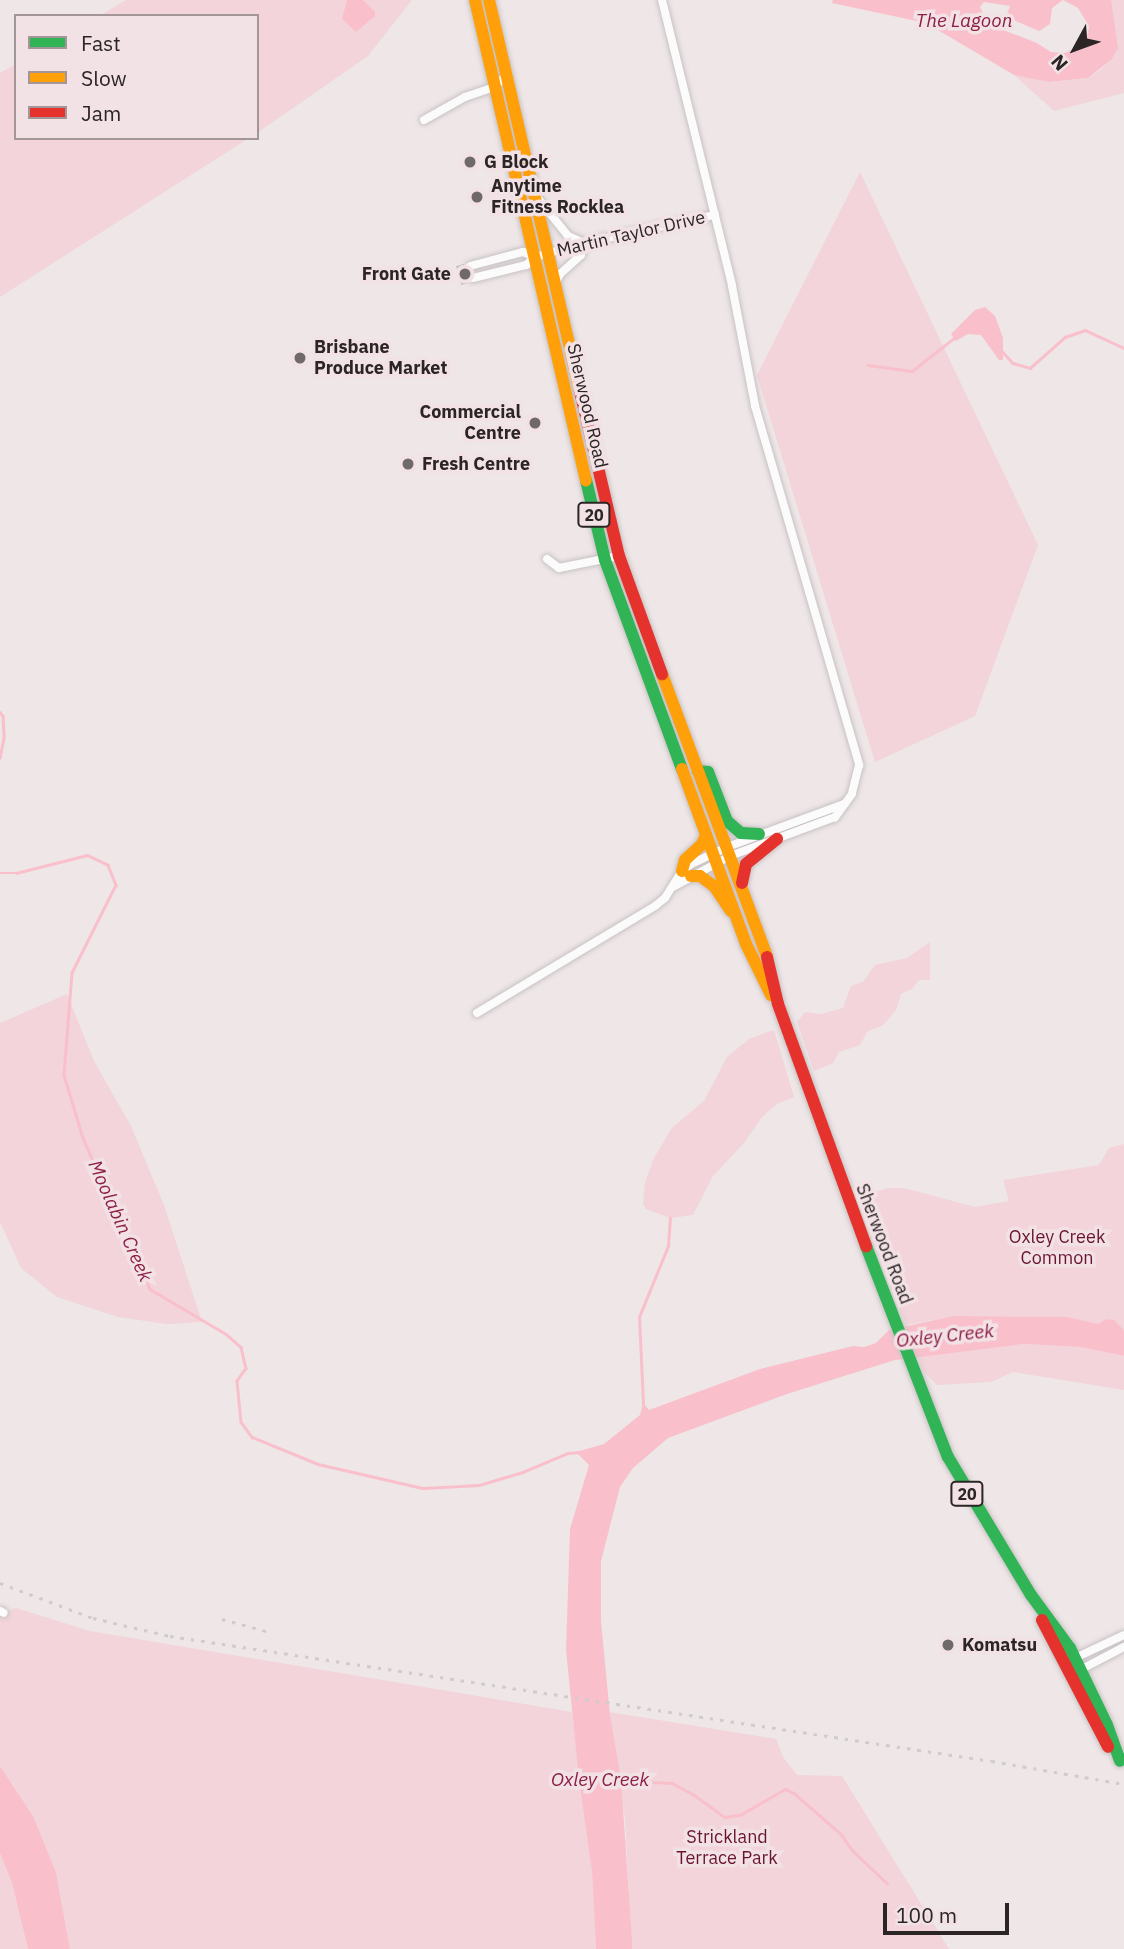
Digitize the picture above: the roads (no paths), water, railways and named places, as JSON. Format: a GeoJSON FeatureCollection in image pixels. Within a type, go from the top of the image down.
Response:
{"type":"FeatureCollection","features":[{"type":"Feature","properties":{"kind":"main road","name":"Sherwood Road"},"geometry":{"type":"LineString","coordinates":[[475,0],[494,87],[541,255],[605,560],[736,916],[758,971],[778,1003]]}},
{"type":"Feature","properties":{"kind":"main road","name":"Sherwood Road"},"geometry":{"type":"LineString","coordinates":[[489,0],[534,194],[541,255],[555,285],[619,556],[767,957],[785,1023],[892,1313],[957,1476],[1074,1666],[1110,1749],[1122,1764]]}},
{"type":"Feature","properties":{"kind":"main road"},"geometry":{"type":"LineString","coordinates":[[698,771],[708,772],[727,821],[741,833],[759,834]]}},
{"type":"Feature","properties":{"kind":"main road"},"geometry":{"type":"LineString","coordinates":[[706,835],[702,844],[685,860],[686,873],[700,876],[714,886],[723,902],[736,916]]}},
{"type":"Feature","properties":{"kind":"main road"},"geometry":{"type":"LineString","coordinates":[[741,887],[746,864],[777,839]]}},
{"type":"Feature","properties":{"kind":"street"},"geometry":{"type":"LineString","coordinates":[[662,0],[715,215],[755,406],[856,749],[858,778],[852,794],[835,817],[777,839],[728,851]]}},
{"type":"Feature","properties":{"kind":"street"},"geometry":{"type":"LineString","coordinates":[[424,120],[478,92],[494,87],[506,76]]}},
{"type":"Feature","properties":{"kind":"street"},"geometry":{"type":"LineString","coordinates":[[534,194],[568,236],[584,243],[581,255],[560,274],[555,285]]}},
{"type":"Feature","properties":{"kind":"street","name":"Martin Taylor Drive"},"geometry":{"type":"LineString","coordinates":[[541,255],[715,215]]}},
{"type":"Feature","properties":{"kind":"street"},"geometry":{"type":"LineString","coordinates":[[470,267],[523,252],[541,255]]}},
{"type":"Feature","properties":{"kind":"street"},"geometry":{"type":"LineString","coordinates":[[473,278],[526,265],[541,255]]}},
{"type":"Feature","properties":{"kind":"street"},"geometry":{"type":"LineString","coordinates":[[547,558],[559,568],[619,556]]}},
{"type":"Feature","properties":{"kind":"street"},"geometry":{"type":"LineString","coordinates":[[477,1013],[633,920],[665,898],[686,873],[759,834],[844,804]]}},
{"type":"Feature","properties":{"kind":"street"},"geometry":{"type":"LineString","coordinates":[[1074,1666],[1124,1635]]}},
{"type":"Feature","properties":{"kind":"street"},"geometry":{"type":"LineString","coordinates":[[1074,1666],[1124,1647]]}},
{"type":"Feature","properties":{"kind":"water"},"geometry":{"type":"Polygon","coordinates":[[[347,0],[363,0],[375,12],[375,16],[356,32],[342,19],[347,0]]]}},
{"type":"Feature","properties":{"kind":"water","name":"The Lagoon"},"geometry":{"type":"Polygon","coordinates":[[[833,0],[1063,0],[1111,0],[1118,48],[1111,60],[1088,78],[1049,82],[1014,75],[926,23],[832,3],[833,0]],[[1063,0],[1052,8],[1050,24],[1039,31],[1006,17],[1010,6],[984,2],[980,7],[988,24],[1037,43],[1051,52],[1065,53],[1086,43],[1089,26],[1078,8],[1063,0]]]}},
{"type":"Feature","properties":{"kind":"water"},"geometry":{"type":"Polygon","coordinates":[[[985,307],[995,316],[1003,338],[1003,360],[999,360],[981,335],[968,334],[956,341],[951,334],[975,310],[985,307]]]}},
{"type":"Feature","properties":{"kind":"water","name":"Oxley Creek"},"geometry":{"type":"Polygon","coordinates":[[[953,1316],[1068,1317],[1098,1324],[1106,1319],[1114,1320],[1124,1330],[1124,1356],[1080,1347],[1024,1344],[895,1360],[787,1394],[668,1438],[633,1468],[620,1487],[601,1561],[601,1621],[610,1715],[621,1779],[632,1949],[596,1949],[592,1872],[566,1650],[570,1529],[589,1465],[576,1452],[604,1444],[640,1415],[643,1403],[649,1410],[760,1369],[853,1346],[864,1347],[876,1343],[889,1330],[953,1316]]]}},
{"type":"Feature","properties":{"kind":"water"},"geometry":{"type":"Polygon","coordinates":[[[0,1766],[33,1816],[56,1872],[70,1949],[28,1949],[12,1883],[0,1853],[0,1766]]]}},
{"type":"Feature","properties":{"kind":"waterway"},"geometry":{"type":"LineString","coordinates":[[1003,352],[1013,363],[1030,368],[1065,337],[1085,330],[1124,348]]}},
{"type":"Feature","properties":{"kind":"waterway"},"geometry":{"type":"LineString","coordinates":[[868,365],[912,371],[954,338]]}},
{"type":"Feature","properties":{"kind":"waterway","name":"Moolabin Creek"},"geometry":{"type":"LineString","coordinates":[[0,712],[3,716],[4,738],[0,758]]}},
{"type":"Feature","properties":{"kind":"waterway","name":"Moolabin Creek"},"geometry":{"type":"LineString","coordinates":[[0,873],[16,873],[87,855],[108,865],[116,885],[72,973],[64,1075],[83,1138],[150,1289],[226,1334],[241,1347],[246,1368],[237,1381],[241,1422],[252,1437],[318,1464],[423,1488],[479,1485],[523,1472],[568,1453],[579,1452]]}},
{"type":"Feature","properties":{"kind":"waterway"},"geometry":{"type":"LineString","coordinates":[[643,1404],[639,1317],[668,1246],[670,1218]]}},
{"type":"Feature","properties":{"kind":"waterway","name":"Oxley Creek"},"geometry":{"type":"LineString","coordinates":[[617,1780],[672,1783],[725,1817],[740,1815],[785,1789],[794,1793],[841,1834],[853,1851],[887,1883]]}},
{"type":"Feature","properties":{"kind":"tunnel"},"geometry":{"type":"LineString","coordinates":[[457,270],[470,266]]}},
{"type":"Feature","properties":{"kind":"tunnel"},"geometry":{"type":"LineString","coordinates":[[460,281],[473,278]]}},
{"type":"Feature","properties":{"kind":"railway"},"geometry":{"type":"LineString","coordinates":[[0,1583],[93,1618],[170,1636],[992,1761],[1124,1784]]}},
{"type":"Feature","properties":{"kind":"railway"},"geometry":{"type":"LineString","coordinates":[[222,1619],[266,1631]]}},
{"type":"Feature","properties":{"kind":"place","name":"G Block"},"geometry":{"type":"Point","coordinates":[470,162]}},
{"type":"Feature","properties":{"kind":"place","name":"Anytime Fitness Rocklea"},"geometry":{"type":"Point","coordinates":[477,197]}},
{"type":"Feature","properties":{"kind":"place","name":"Front Gate"},"geometry":{"type":"Point","coordinates":[465,274]}},
{"type":"Feature","properties":{"kind":"place","name":"Brisbane Produce Market"},"geometry":{"type":"Point","coordinates":[300,358]}},
{"type":"Feature","properties":{"kind":"place","name":"Commercial Centre"},"geometry":{"type":"Point","coordinates":[535,423]}},
{"type":"Feature","properties":{"kind":"place","name":"Fresh Centre"},"geometry":{"type":"Point","coordinates":[408,464]}},
{"type":"Feature","properties":{"kind":"place","name":"Komatsu"},"geometry":{"type":"Point","coordinates":[948,1645]}},
{"type":"Feature","properties":{"kind":"park label","name":"Oxley Creek Common"},"geometry":{"type":"Point","coordinates":[1057,1248]}},
{"type":"Feature","properties":{"kind":"park label","name":"Strickland Terrace Park"},"geometry":{"type":"Point","coordinates":[727,1848]}}]}
